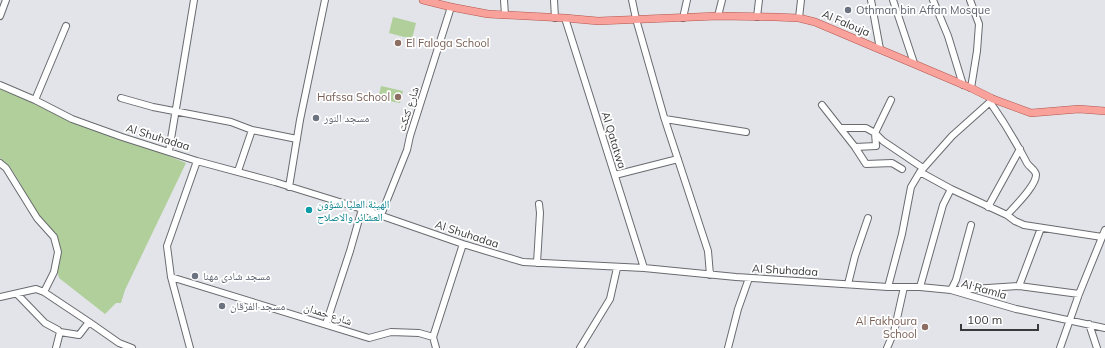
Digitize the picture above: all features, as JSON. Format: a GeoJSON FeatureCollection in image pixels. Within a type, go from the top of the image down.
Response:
{"type":"FeatureCollection","features":[{"type":"Feature","properties":{"kind":"main road","name":"Al Falouja"},"geometry":{"type":"LineString","coordinates":[[423,0],[451,8],[488,14],[598,21],[718,16],[799,18],[816,22],[963,84],[991,101],[1031,113],[1080,109],[1105,111]]}},
{"type":"Feature","properties":{"kind":"street"},"geometry":{"type":"LineString","coordinates":[[0,16],[6,0]]}},
{"type":"Feature","properties":{"kind":"street"},"geometry":{"type":"LineString","coordinates":[[169,151],[194,0]]}},
{"type":"Feature","properties":{"kind":"street"},"geometry":{"type":"LineString","coordinates":[[289,187],[297,139],[325,0]]}},
{"type":"Feature","properties":{"kind":"street"},"geometry":{"type":"LineString","coordinates":[[504,0],[504,15]]}},
{"type":"Feature","properties":{"kind":"street"},"geometry":{"type":"LineString","coordinates":[[554,0],[555,18]]}},
{"type":"Feature","properties":{"kind":"street"},"geometry":{"type":"LineString","coordinates":[[632,0],[636,19],[665,119],[708,251],[710,275]]}},
{"type":"Feature","properties":{"kind":"street"},"geometry":{"type":"LineString","coordinates":[[683,18],[687,0]]}},
{"type":"Feature","properties":{"kind":"street"},"geometry":{"type":"LineString","coordinates":[[718,16],[722,0]]}},
{"type":"Feature","properties":{"kind":"street"},"geometry":{"type":"LineString","coordinates":[[757,17],[759,0]]}},
{"type":"Feature","properties":{"kind":"street"},"geometry":{"type":"LineString","coordinates":[[799,18],[801,0]]}},
{"type":"Feature","properties":{"kind":"street"},"geometry":{"type":"LineString","coordinates":[[871,0],[880,49]]}},
{"type":"Feature","properties":{"kind":"street"},"geometry":{"type":"LineString","coordinates":[[893,0],[914,63]]}},
{"type":"Feature","properties":{"kind":"street"},"geometry":{"type":"LineString","coordinates":[[933,0],[948,36],[963,84]]}},
{"type":"Feature","properties":{"kind":"street"},"geometry":{"type":"LineString","coordinates":[[970,0],[978,24],[971,88]]}},
{"type":"Feature","properties":{"kind":"street","name":"شارع كتكت"},"geometry":{"type":"LineString","coordinates":[[381,215],[407,150],[410,136],[451,8]]}},
{"type":"Feature","properties":{"kind":"street","name":"Al Qatatwa"},"geometry":{"type":"LineString","coordinates":[[565,18],[644,268]]}},
{"type":"Feature","properties":{"kind":"street"},"geometry":{"type":"LineString","coordinates":[[34,100],[66,26]]}},
{"type":"Feature","properties":{"kind":"street","name":"Al Shuhadaa"},"geometry":{"type":"LineString","coordinates":[[0,85],[72,119],[122,137],[362,209],[463,244],[522,262],[617,268],[644,268],[749,278],[951,290]]}},
{"type":"Feature","properties":{"kind":"street"},"geometry":{"type":"LineString","coordinates":[[121,98],[176,112],[230,122],[252,130],[297,139]]}},
{"type":"Feature","properties":{"kind":"street"},"geometry":{"type":"LineString","coordinates":[[855,147],[876,146],[876,133],[892,100]]}},
{"type":"Feature","properties":{"kind":"street"},"geometry":{"type":"LineString","coordinates":[[888,287],[900,241],[911,187],[921,170],[952,136],[991,101],[1020,149],[1028,166],[1035,172],[1036,176],[1032,184],[1007,215]]}},
{"type":"Feature","properties":{"kind":"street"},"geometry":{"type":"LineString","coordinates":[[822,105],[841,128],[866,164],[892,164],[902,169]]}},
{"type":"Feature","properties":{"kind":"street"},"geometry":{"type":"LineString","coordinates":[[665,119],[746,132]]}},
{"type":"Feature","properties":{"kind":"street"},"geometry":{"type":"LineString","coordinates":[[841,128],[866,128],[876,133],[883,141],[921,170],[951,189],[1007,215],[1024,225],[1102,237]]}},
{"type":"Feature","properties":{"kind":"street"},"geometry":{"type":"LineString","coordinates":[[238,172],[252,130]]}},
{"type":"Feature","properties":{"kind":"street"},"geometry":{"type":"LineString","coordinates":[[988,207],[1020,149]]}},
{"type":"Feature","properties":{"kind":"street"},"geometry":{"type":"LineString","coordinates":[[615,175],[678,159]]}},
{"type":"Feature","properties":{"kind":"street"},"geometry":{"type":"LineString","coordinates":[[190,348],[171,277],[167,246],[197,160]]}},
{"type":"Feature","properties":{"kind":"street"},"geometry":{"type":"LineString","coordinates":[[0,163],[6,168],[37,218],[54,237],[58,252],[54,272],[44,292]]}},
{"type":"Feature","properties":{"kind":"street"},"geometry":{"type":"LineString","coordinates":[[920,287],[943,205],[951,189]]}},
{"type":"Feature","properties":{"kind":"street"},"geometry":{"type":"LineString","coordinates":[[537,263],[540,213],[539,204]]}},
{"type":"Feature","properties":{"kind":"street"},"geometry":{"type":"LineString","coordinates":[[326,324],[362,209]]}},
{"type":"Feature","properties":{"kind":"street"},"geometry":{"type":"LineString","coordinates":[[848,284],[855,256],[868,218]]}},
{"type":"Feature","properties":{"kind":"street"},"geometry":{"type":"LineString","coordinates":[[971,225],[956,280],[951,290],[1019,286],[1079,294]]}},
{"type":"Feature","properties":{"kind":"street"},"geometry":{"type":"LineString","coordinates":[[1019,286],[1041,228]]}},
{"type":"Feature","properties":{"kind":"street"},"geometry":{"type":"LineString","coordinates":[[1060,348],[1079,294],[1105,230]]}},
{"type":"Feature","properties":{"kind":"street"},"geometry":{"type":"LineString","coordinates":[[438,348],[433,337],[463,244]]}},
{"type":"Feature","properties":{"kind":"street"},"geometry":{"type":"LineString","coordinates":[[580,348],[610,300],[617,268]]}},
{"type":"Feature","properties":{"kind":"street","name":"شارع حمدان"},"geometry":{"type":"LineString","coordinates":[[171,277],[369,338],[391,332],[419,334],[433,337]]}},
{"type":"Feature","properties":{"kind":"street"},"geometry":{"type":"LineString","coordinates":[[728,348],[738,309],[749,278]]}},
{"type":"Feature","properties":{"kind":"street"},"geometry":{"type":"LineString","coordinates":[[887,348],[894,332],[904,287]]}},
{"type":"Feature","properties":{"kind":"street"},"geometry":{"type":"LineString","coordinates":[[0,297],[36,289],[44,292],[118,343],[132,348]]}},
{"type":"Feature","properties":{"kind":"street","name":"Al Ramla"},"geometry":{"type":"LineString","coordinates":[[951,290],[1016,308],[1105,328]]}},
{"type":"Feature","properties":{"kind":"street"},"geometry":{"type":"LineString","coordinates":[[17,294],[45,323],[60,332],[79,335],[89,322]]}},
{"type":"Feature","properties":{"kind":"street"},"geometry":{"type":"LineString","coordinates":[[1089,324],[1097,348]]}},
{"type":"Feature","properties":{"kind":"street"},"geometry":{"type":"LineString","coordinates":[[56,348],[60,332]]}},
{"type":"Feature","properties":{"kind":"green space"},"geometry":{"type":"Polygon","coordinates":[[[393,17],[416,23],[412,39],[389,33],[393,17]]]}},
{"type":"Feature","properties":{"kind":"green space"},"geometry":{"type":"Polygon","coordinates":[[[381,86],[403,91],[400,103],[378,99],[381,86]]]}},
{"type":"Feature","properties":{"kind":"green space"},"geometry":{"type":"Polygon","coordinates":[[[0,87],[186,163],[125,290],[121,303],[116,303],[105,314],[59,278],[56,267],[60,253],[57,237],[38,214],[10,167],[0,158],[0,87]]]}},
{"type":"Feature","properties":{"kind":"place","name":"Othman bin Affan Mosque"},"geometry":{"type":"Point","coordinates":[848,10]}},
{"type":"Feature","properties":{"kind":"place","name":"El Faloga School"},"geometry":{"type":"Point","coordinates":[398,43]}},
{"type":"Feature","properties":{"kind":"place","name":"Hafssa School"},"geometry":{"type":"Point","coordinates":[398,97]}},
{"type":"Feature","properties":{"kind":"place","name":"مسجد النور"},"geometry":{"type":"Point","coordinates":[316,118]}},
{"type":"Feature","properties":{"kind":"place","name":"الهيئة العليا لشؤون العشائر والاصلاح"},"geometry":{"type":"Point","coordinates":[309,210]}},
{"type":"Feature","properties":{"kind":"place","name":"مسجد شادى مهنا"},"geometry":{"type":"Point","coordinates":[195,276]}},
{"type":"Feature","properties":{"kind":"place","name":"مسجد الفرقان"},"geometry":{"type":"Point","coordinates":[222,306]}},
{"type":"Feature","properties":{"kind":"place","name":"Al Fakhoura School"},"geometry":{"type":"Point","coordinates":[925,327]}}]}
